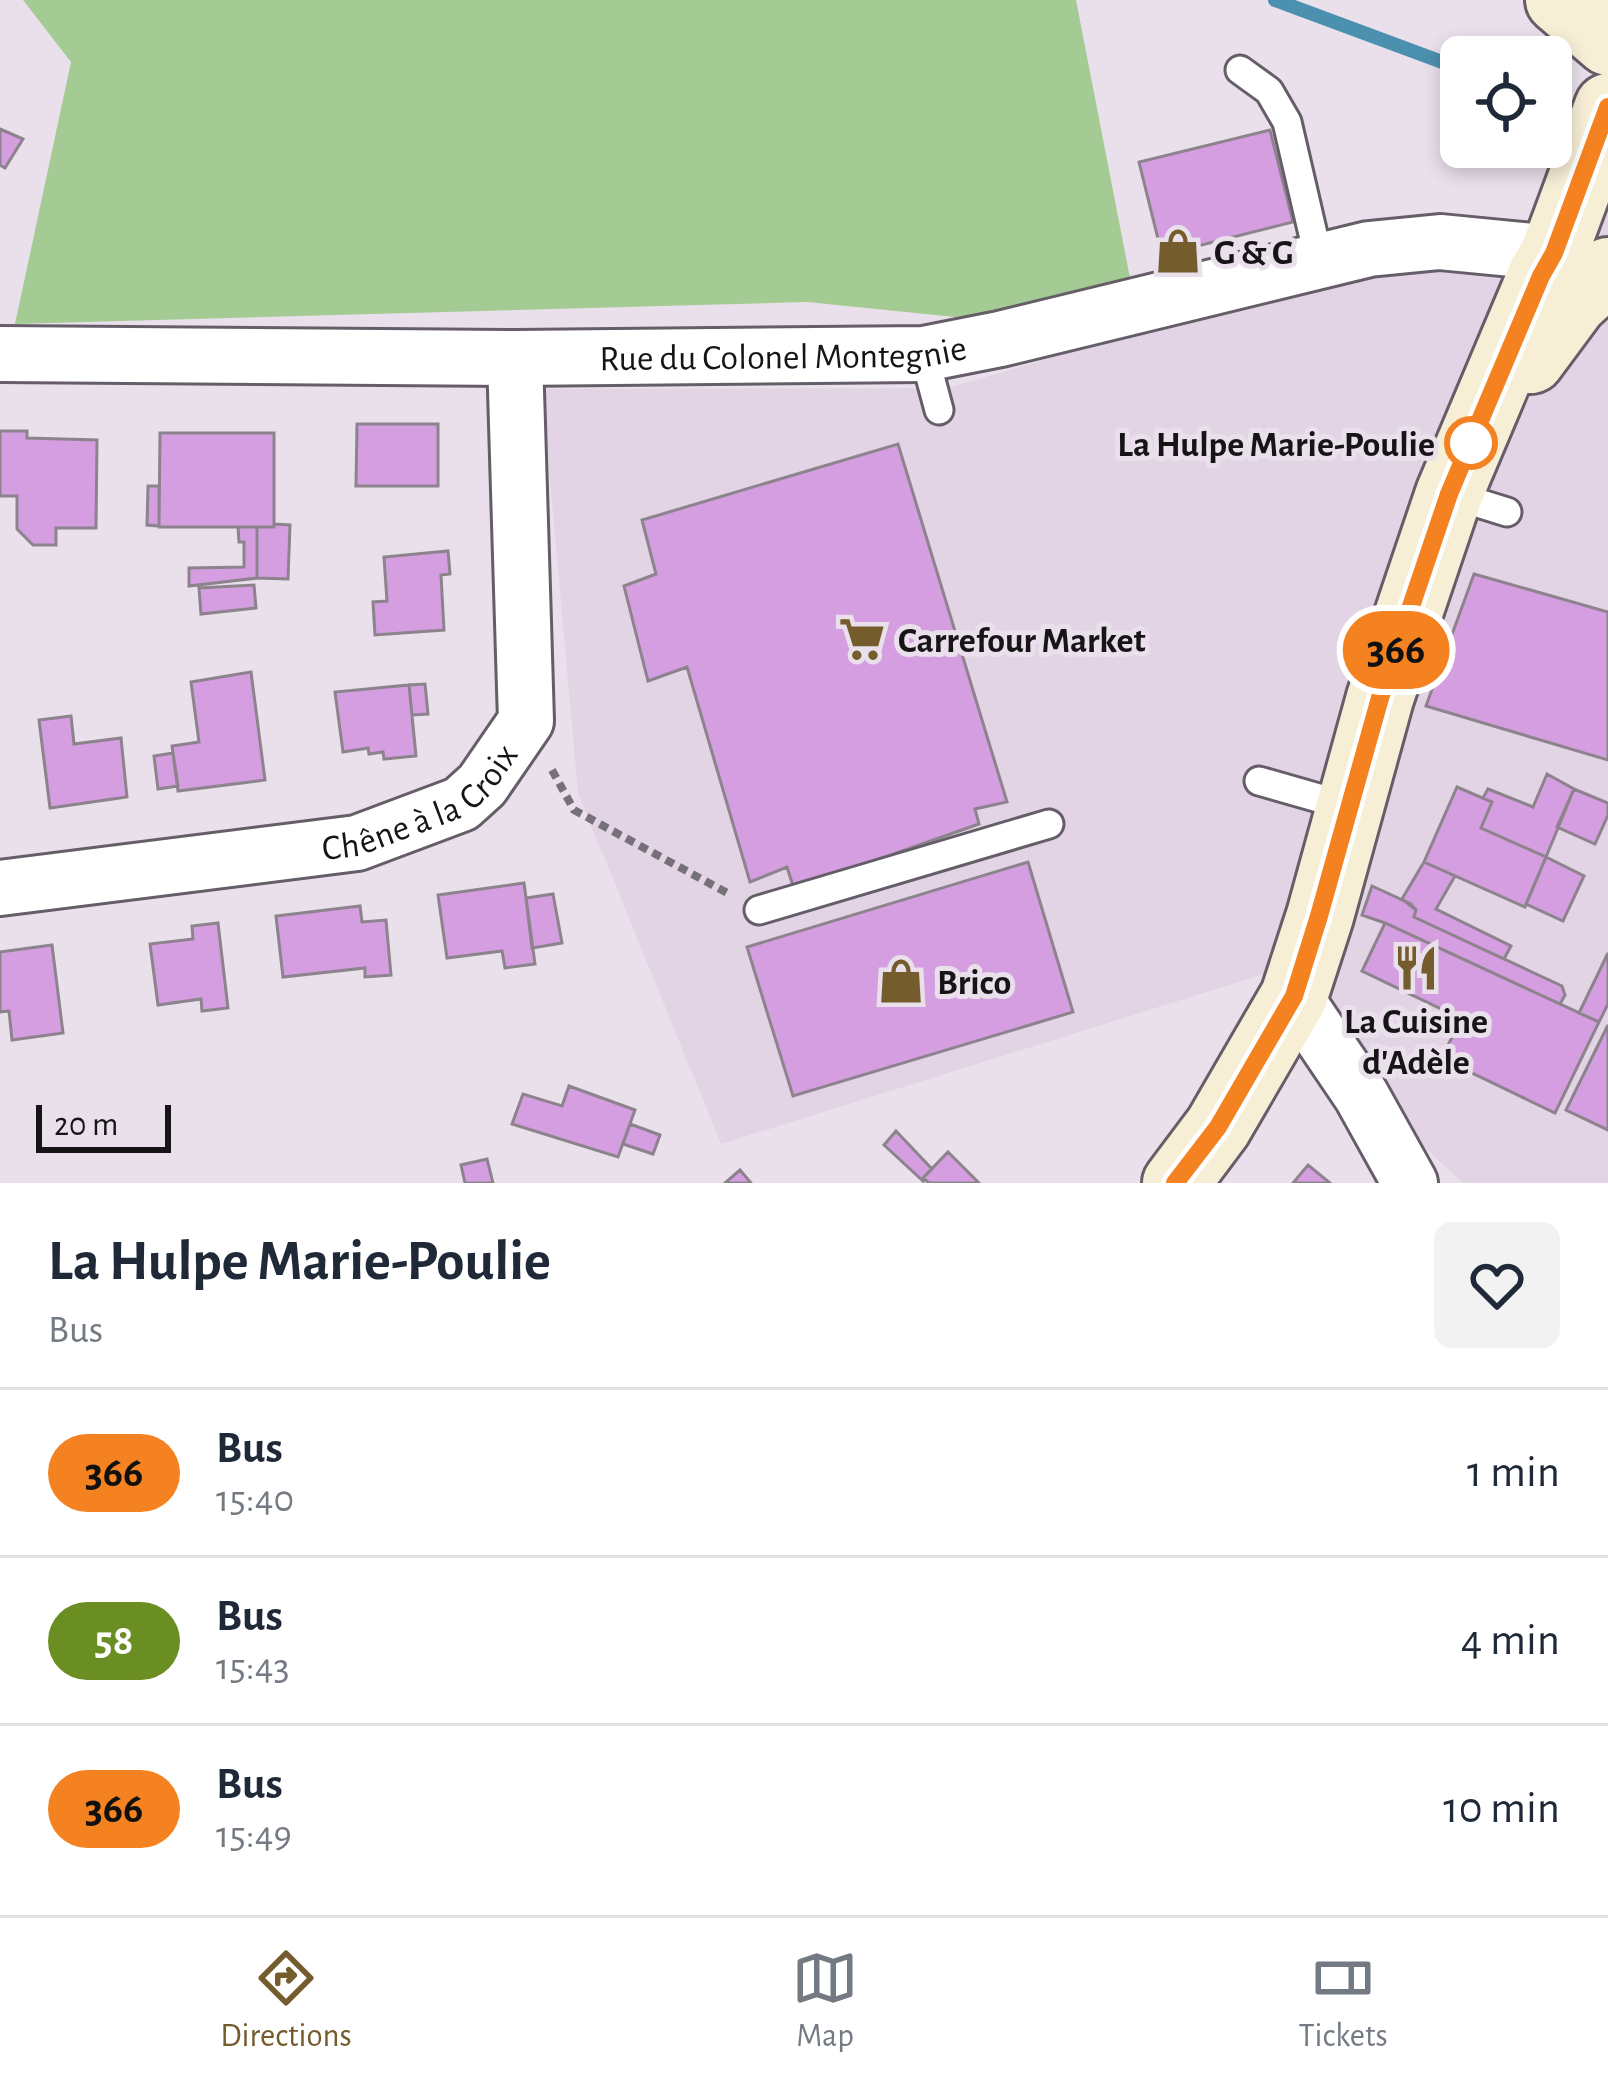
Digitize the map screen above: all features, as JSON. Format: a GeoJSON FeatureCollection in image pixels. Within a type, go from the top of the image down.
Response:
{"type":"FeatureCollection","features":[{"type":"Feature","properties":{"kind":"main road"},"geometry":{"type":"LineString","coordinates":[[1559,0],[1608,42]]}},
{"type":"Feature","properties":{"kind":"main road"},"geometry":{"type":"LineString","coordinates":[[1176,1183],[1218,1127],[1294,996],[1380,698],[1478,503],[1474,435],[1574,302],[1608,107]]}},
{"type":"Feature","properties":{"kind":"street","name":"Rue du Colonel Montegnie"},"geometry":{"type":"LineString","coordinates":[[0,354],[515,358],[924,354],[1369,249],[1440,242],[1581,262]]}},
{"type":"Feature","properties":{"kind":"street","name":"Chêne à la Croix"},"geometry":{"type":"LineString","coordinates":[[0,888],[357,843],[461,804],[482,785],[526,721],[515,358]]}},
{"type":"Feature","properties":{"kind":"street"},"geometry":{"type":"LineString","coordinates":[[1294,996],[1361,1095],[1410,1183]]}},
{"type":"Feature","properties":{"kind":"lane"},"geometry":{"type":"LineString","coordinates":[[1240,70],[1269,91],[1287,122],[1319,260]]}},
{"type":"Feature","properties":{"kind":"lane"},"geometry":{"type":"LineString","coordinates":[[924,354],[939,410]]}},
{"type":"Feature","properties":{"kind":"lane"},"geometry":{"type":"LineString","coordinates":[[1259,782],[1350,807]]}},
{"type":"Feature","properties":{"kind":"lane"},"geometry":{"type":"LineString","coordinates":[[759,910],[1049,824]]}},
{"type":"Feature","properties":{"kind":"path"},"geometry":{"type":"LineString","coordinates":[[526,721],[574,810],[759,910]]}},
{"type":"Feature","properties":{"kind":"shaded area"},"geometry":{"type":"Polygon","coordinates":[[[1608,211],[1608,1183],[1463,1183],[1382,1108],[1261,975],[721,1144],[578,793],[542,389],[949,388],[1394,251],[1608,211]]]}},
{"type":"Feature","properties":{"kind":"green space"},"geometry":{"type":"Polygon","coordinates":[[[23,0],[1076,0],[1130,278],[965,318],[807,302],[15,324],[71,62],[23,0]]]}},
{"type":"Feature","properties":{"kind":"building"},"geometry":{"type":"Polygon","coordinates":[[[0,129],[23,139],[5,168],[0,165],[0,129]]]}},
{"type":"Feature","properties":{"kind":"building"},"geometry":{"type":"Polygon","coordinates":[[[1270,130],[1293,222],[1162,255],[1139,162],[1270,130]]]}},
{"type":"Feature","properties":{"kind":"building"},"geometry":{"type":"Polygon","coordinates":[[[357,424],[438,424],[438,486],[356,486],[357,424]]]}},
{"type":"Feature","properties":{"kind":"building"},"geometry":{"type":"Polygon","coordinates":[[[0,431],[27,431],[27,438],[97,440],[96,528],[56,528],[56,545],[33,545],[17,529],[17,496],[0,496],[0,431]]]}},
{"type":"Feature","properties":{"kind":"building"},"geometry":{"type":"Polygon","coordinates":[[[160,433],[274,433],[274,527],[159,527],[160,433]]]}},
{"type":"Feature","properties":{"kind":"building"},"geometry":{"type":"Polygon","coordinates":[[[898,444],[1007,802],[975,809],[979,824],[794,889],[787,867],[750,882],[687,667],[648,681],[624,586],[656,574],[642,520],[898,444]]]}},
{"type":"Feature","properties":{"kind":"building"},"geometry":{"type":"Polygon","coordinates":[[[148,486],[159,486],[159,526],[147,525],[148,486]]]}},
{"type":"Feature","properties":{"kind":"building"},"geometry":{"type":"Polygon","coordinates":[[[290,525],[288,579],[257,578],[257,527],[290,525]]]}},
{"type":"Feature","properties":{"kind":"building"},"geometry":{"type":"Polygon","coordinates":[[[238,527],[257,527],[257,578],[189,586],[189,568],[244,567],[244,542],[239,542],[238,527]]]}},
{"type":"Feature","properties":{"kind":"building"},"geometry":{"type":"Polygon","coordinates":[[[448,551],[450,574],[441,575],[444,630],[375,635],[373,602],[387,601],[384,557],[448,551]]]}},
{"type":"Feature","properties":{"kind":"building"},"geometry":{"type":"Polygon","coordinates":[[[1474,574],[1608,612],[1608,760],[1426,706],[1474,574]]]}},
{"type":"Feature","properties":{"kind":"building"},"geometry":{"type":"Polygon","coordinates":[[[254,585],[256,608],[201,614],[199,588],[254,585]]]}},
{"type":"Feature","properties":{"kind":"building"},"geometry":{"type":"Polygon","coordinates":[[[251,672],[265,780],[178,791],[172,746],[199,742],[191,682],[251,672]]]}},
{"type":"Feature","properties":{"kind":"building"},"geometry":{"type":"Polygon","coordinates":[[[425,684],[428,714],[412,715],[409,685],[425,684]]]}},
{"type":"Feature","properties":{"kind":"building"},"geometry":{"type":"Polygon","coordinates":[[[409,685],[416,756],[384,759],[383,752],[369,754],[368,748],[343,752],[335,692],[409,685]]]}},
{"type":"Feature","properties":{"kind":"building"},"geometry":{"type":"Polygon","coordinates":[[[71,716],[74,744],[121,738],[127,797],[50,808],[39,720],[71,716]]]}},
{"type":"Feature","properties":{"kind":"building"},"geometry":{"type":"Polygon","coordinates":[[[173,753],[178,786],[158,789],[154,756],[173,753]]]}},
{"type":"Feature","properties":{"kind":"building"},"geometry":{"type":"Polygon","coordinates":[[[1547,774],[1574,789],[1546,857],[1481,828],[1492,802],[1483,798],[1488,789],[1533,807],[1547,774]]]}},
{"type":"Feature","properties":{"kind":"building"},"geometry":{"type":"Polygon","coordinates":[[[1457,787],[1492,802],[1481,828],[1546,857],[1525,907],[1424,862],[1457,787]]]}},
{"type":"Feature","properties":{"kind":"building"},"geometry":{"type":"Polygon","coordinates":[[[1574,789],[1608,803],[1608,815],[1595,844],[1557,827],[1574,789]]]}},
{"type":"Feature","properties":{"kind":"building"},"geometry":{"type":"Polygon","coordinates":[[[1546,857],[1584,876],[1563,921],[1526,904],[1546,857]]]}},
{"type":"Feature","properties":{"kind":"building"},"geometry":{"type":"Polygon","coordinates":[[[1028,862],[1073,1012],[793,1096],[747,947],[1028,862]]]}},
{"type":"Feature","properties":{"kind":"building"},"geometry":{"type":"Polygon","coordinates":[[[1424,862],[1455,876],[1436,909],[1511,946],[1504,959],[1414,917],[1416,910],[1402,899],[1424,862]]]}},
{"type":"Feature","properties":{"kind":"building"},"geometry":{"type":"Polygon","coordinates":[[[524,883],[535,964],[505,968],[502,951],[447,958],[438,895],[524,883]]]}},
{"type":"Feature","properties":{"kind":"building"},"geometry":{"type":"Polygon","coordinates":[[[1372,886],[1411,904],[1414,917],[1562,986],[1565,995],[1560,1004],[1362,915],[1372,886]]]}},
{"type":"Feature","properties":{"kind":"building"},"geometry":{"type":"Polygon","coordinates":[[[553,894],[562,943],[532,948],[526,898],[553,894]]]}},
{"type":"Feature","properties":{"kind":"building"},"geometry":{"type":"Polygon","coordinates":[[[360,906],[362,922],[386,920],[391,975],[365,977],[365,968],[283,977],[276,916],[360,906]]]}},
{"type":"Feature","properties":{"kind":"building"},"geometry":{"type":"Polygon","coordinates":[[[218,923],[228,1008],[202,1011],[201,999],[158,1005],[150,944],[193,939],[192,926],[218,923]]]}},
{"type":"Feature","properties":{"kind":"building"},"geometry":{"type":"Polygon","coordinates":[[[1385,923],[1599,1022],[1555,1113],[1441,1058],[1462,1019],[1362,971],[1385,923]]]}},
{"type":"Feature","properties":{"kind":"building"},"geometry":{"type":"Polygon","coordinates":[[[52,945],[63,1033],[12,1040],[9,1011],[0,1012],[0,952],[52,945]]]}},
{"type":"Feature","properties":{"kind":"building"},"geometry":{"type":"Polygon","coordinates":[[[1608,953],[1608,1004],[1599,1022],[1579,1013],[1608,953]]]}},
{"type":"Feature","properties":{"kind":"building"},"geometry":{"type":"Polygon","coordinates":[[[1608,1025],[1608,1130],[1566,1110],[1608,1025]]]}},
{"type":"Feature","properties":{"kind":"building"},"geometry":{"type":"Polygon","coordinates":[[[569,1086],[635,1110],[618,1157],[512,1124],[523,1094],[562,1106],[569,1086]]]}},
{"type":"Feature","properties":{"kind":"building"},"geometry":{"type":"Polygon","coordinates":[[[630,1124],[660,1135],[653,1154],[623,1144],[630,1124]]]}},
{"type":"Feature","properties":{"kind":"building"},"geometry":{"type":"Polygon","coordinates":[[[896,1131],[932,1169],[923,1181],[884,1145],[896,1131]]]}},
{"type":"Feature","properties":{"kind":"building"},"geometry":{"type":"Polygon","coordinates":[[[948,1152],[979,1183],[929,1183],[923,1178],[948,1152]]]}},
{"type":"Feature","properties":{"kind":"building"},"geometry":{"type":"Polygon","coordinates":[[[487,1159],[493,1183],[465,1183],[461,1165],[487,1159]]]}},
{"type":"Feature","properties":{"kind":"building"},"geometry":{"type":"Polygon","coordinates":[[[1308,1165],[1330,1183],[1293,1183],[1308,1165]]]}},
{"type":"Feature","properties":{"kind":"building"},"geometry":{"type":"Polygon","coordinates":[[[740,1170],[751,1183],[725,1183],[740,1170]]]}},
{"type":"Feature","properties":{"kind":"waterway"},"geometry":{"type":"LineString","coordinates":[[1275,0],[1440,61]]}},
{"type":"Feature","properties":{"kind":"bus line","name":"366"},"geometry":{"type":"LineString","coordinates":[[1175,1183],[1218,1127],[1294,996],[1380,698],[1449,494],[1554,253],[1608,107]]}},
{"type":"Feature","properties":{"kind":"place","name":"G & G"},"geometry":{"type":"Point","coordinates":[1178,251]}},
{"type":"Feature","properties":{"kind":"place","name":"La Hulpe Marie-Poulie"},"geometry":{"type":"Point","coordinates":[1471,443]}},
{"type":"Feature","properties":{"kind":"place","name":"Carrefour Market"},"geometry":{"type":"Point","coordinates":[862,639]}},
{"type":"Feature","properties":{"kind":"place","name":"La Cuisine d'Adèle"},"geometry":{"type":"Point","coordinates":[1416,968]}},
{"type":"Feature","properties":{"kind":"place","name":"Brico"},"geometry":{"type":"Point","coordinates":[901,981]}}]}
